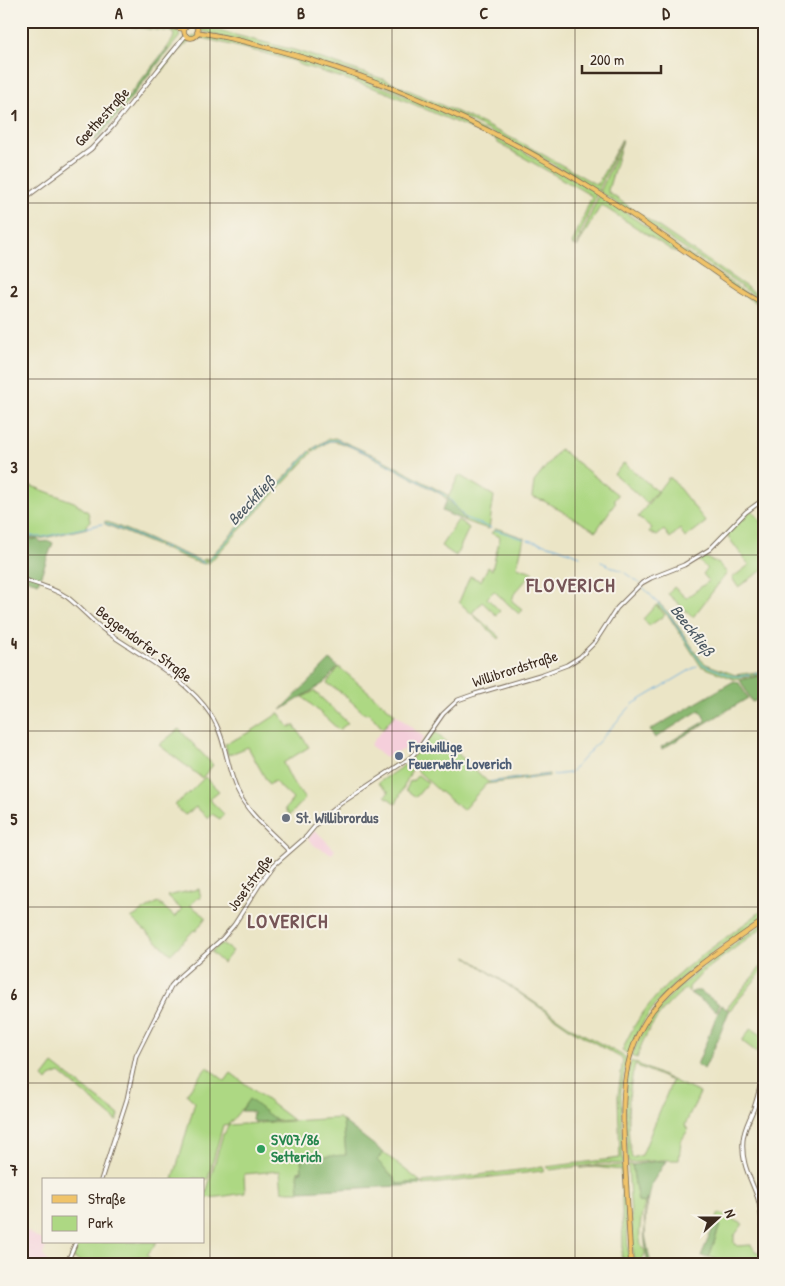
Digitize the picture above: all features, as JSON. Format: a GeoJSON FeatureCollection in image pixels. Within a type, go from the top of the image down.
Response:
{"type":"FeatureCollection","features":[{"type":"Feature","properties":{"kind":"main road"},"geometry":{"type":"LineString","coordinates":[[137,21],[184,29]]}},
{"type":"Feature","properties":{"kind":"main road"},"geometry":{"type":"LineString","coordinates":[[184,29],[189,24],[196,26],[197,32]]}},
{"type":"Feature","properties":{"kind":"main road"},"geometry":{"type":"LineString","coordinates":[[184,29],[186,35],[192,37],[197,32]]}},
{"type":"Feature","properties":{"kind":"main road"},"geometry":{"type":"LineString","coordinates":[[197,32],[272,49],[364,78],[413,97],[480,127],[524,149],[591,188],[734,285],[764,303]]}},
{"type":"Feature","properties":{"kind":"main road"},"geometry":{"type":"LineString","coordinates":[[631,1265],[622,1103],[625,1075],[640,1030],[655,1007],[676,985],[764,920]]}},
{"type":"Feature","properties":{"kind":"street"},"geometry":{"type":"LineString","coordinates":[[196,26],[201,21]]}},
{"type":"Feature","properties":{"kind":"street","name":"Goethestraße"},"geometry":{"type":"LineString","coordinates":[[21,201],[91,149],[112,128],[186,35]]}},
{"type":"Feature","properties":{"kind":"street","name":"Willibrordstraße"},"geometry":{"type":"LineString","coordinates":[[461,699],[543,674],[567,665],[580,657],[591,647],[617,608],[642,583],[684,565],[703,554],[717,543],[746,512],[764,499]]}},
{"type":"Feature","properties":{"kind":"street","name":"Beggendorfer Straße"},"geometry":{"type":"LineString","coordinates":[[21,579],[50,588],[67,598],[103,629],[169,674],[204,706],[218,728],[234,782],[242,799],[254,815],[289,851]]}},
{"type":"Feature","properties":{"kind":"street","name":"Josefstraße"},"geometry":{"type":"LineString","coordinates":[[102,1178],[130,1091],[136,1056],[154,1018],[176,980],[228,933],[266,876],[320,820],[340,804],[410,758],[447,709],[461,699]]}},
{"type":"Feature","properties":{"kind":"street"},"geometry":{"type":"LineString","coordinates":[[764,1071],[753,1110],[748,1117],[743,1144],[744,1165],[758,1200],[764,1265]]}},
{"type":"Feature","properties":{"kind":"street"},"geometry":{"type":"LineString","coordinates":[[66,1265],[75,1244]]}},
{"type":"Feature","properties":{"kind":"shaded area"},"geometry":{"type":"Polygon","coordinates":[[[395,714],[424,737],[411,754],[405,749],[385,757],[370,745],[395,714]]]}},
{"type":"Feature","properties":{"kind":"shaded area"},"geometry":{"type":"Polygon","coordinates":[[[315,830],[335,850],[332,854],[315,846],[308,839],[315,830]]]}},
{"type":"Feature","properties":{"kind":"shaded area"},"geometry":{"type":"Polygon","coordinates":[[[21,1228],[42,1240],[42,1244],[47,1244],[43,1255],[50,1265],[30,1265],[31,1262],[21,1255],[21,1228]]]}},
{"type":"Feature","properties":{"kind":"green space"},"geometry":{"type":"Polygon","coordinates":[[[87,21],[123,21],[177,30],[180,36],[168,51],[167,48],[173,39],[174,34],[172,32],[87,21]]]}},
{"type":"Feature","properties":{"kind":"green space"},"geometry":{"type":"Polygon","coordinates":[[[203,21],[209,21],[203,26],[204,29],[212,29],[217,21],[215,30],[294,50],[386,80],[481,123],[533,149],[597,185],[622,139],[598,191],[546,160],[472,122],[355,73],[202,31],[199,28],[203,21]]]}},
{"type":"Feature","properties":{"kind":"green space"},"geometry":{"type":"Polygon","coordinates":[[[198,35],[226,38],[361,79],[481,130],[558,171],[597,193],[575,246],[572,244],[592,196],[498,143],[497,140],[383,91],[298,64],[295,61],[203,38],[190,41],[185,45],[162,72],[159,68],[183,41],[198,35]]]}},
{"type":"Feature","properties":{"kind":"green space"},"geometry":{"type":"Polygon","coordinates":[[[167,48],[168,51],[95,141],[94,139],[167,48]]]}},
{"type":"Feature","properties":{"kind":"green space"},"geometry":{"type":"Polygon","coordinates":[[[623,140],[608,190],[609,193],[764,299],[764,302],[600,192],[623,140]]]}},
{"type":"Feature","properties":{"kind":"green space"},"geometry":{"type":"Polygon","coordinates":[[[599,195],[764,305],[764,308],[680,252],[673,251],[601,205],[577,247],[599,195]]]}},
{"type":"Feature","properties":{"kind":"green space"},"geometry":{"type":"Polygon","coordinates":[[[335,438],[378,457],[448,495],[446,499],[441,494],[401,472],[338,442],[329,441],[314,451],[311,450],[328,439],[335,438]]]}},
{"type":"Feature","properties":{"kind":"green space"},"geometry":{"type":"Polygon","coordinates":[[[560,449],[618,495],[614,500],[616,502],[596,531],[544,501],[532,497],[534,482],[560,449]]]}},
{"type":"Feature","properties":{"kind":"green space"},"geometry":{"type":"Polygon","coordinates":[[[310,451],[312,453],[208,564],[209,558],[310,451]]]}},
{"type":"Feature","properties":{"kind":"green space"},"geometry":{"type":"Polygon","coordinates":[[[624,463],[657,491],[647,503],[614,474],[624,463]]]}},
{"type":"Feature","properties":{"kind":"green space"},"geometry":{"type":"Polygon","coordinates":[[[459,475],[494,496],[489,529],[464,521],[465,519],[448,498],[459,475]]]}},
{"type":"Feature","properties":{"kind":"green space"},"geometry":{"type":"Polygon","coordinates":[[[668,478],[671,478],[706,522],[685,538],[680,529],[670,538],[664,530],[657,536],[649,532],[652,528],[638,517],[668,478]]]}},
{"type":"Feature","properties":{"kind":"green space"},"geometry":{"type":"Polygon","coordinates":[[[21,482],[74,502],[88,512],[90,521],[86,525],[87,528],[40,539],[21,536],[21,482]]]}},
{"type":"Feature","properties":{"kind":"green space"},"geometry":{"type":"Polygon","coordinates":[[[448,498],[465,519],[464,521],[442,511],[448,498]]]}},
{"type":"Feature","properties":{"kind":"green space"},"geometry":{"type":"Polygon","coordinates":[[[752,510],[764,525],[764,569],[738,587],[732,578],[749,565],[726,534],[752,510]]]}},
{"type":"Feature","properties":{"kind":"green space"},"geometry":{"type":"Polygon","coordinates":[[[458,520],[469,528],[456,556],[441,546],[458,520]]]}},
{"type":"Feature","properties":{"kind":"green space"},"geometry":{"type":"Polygon","coordinates":[[[105,521],[201,561],[207,558],[205,564],[193,561],[105,524],[105,521]]]}},
{"type":"Feature","properties":{"kind":"green space"},"geometry":{"type":"Polygon","coordinates":[[[495,529],[524,538],[517,567],[533,572],[514,594],[512,601],[523,610],[519,614],[494,591],[487,598],[500,611],[496,615],[482,602],[472,613],[500,637],[499,639],[459,602],[470,576],[481,581],[488,567],[492,570],[500,537],[491,533],[495,529]]]}},
{"type":"Feature","properties":{"kind":"green space"},"geometry":{"type":"Polygon","coordinates":[[[21,537],[53,543],[38,583],[21,577],[21,537]]]}},
{"type":"Feature","properties":{"kind":"green space"},"geometry":{"type":"Polygon","coordinates":[[[703,556],[719,564],[727,573],[693,617],[668,594],[674,587],[686,598],[709,581],[703,574],[707,569],[698,560],[703,556]]]}},
{"type":"Feature","properties":{"kind":"green space"},"geometry":{"type":"Polygon","coordinates":[[[659,603],[671,616],[701,660],[706,664],[735,675],[764,671],[764,674],[734,679],[701,666],[670,618],[657,605],[659,603]]]}},
{"type":"Feature","properties":{"kind":"green space"},"geometry":{"type":"Polygon","coordinates":[[[656,605],[665,615],[649,626],[643,619],[656,605]]]}},
{"type":"Feature","properties":{"kind":"green space"},"geometry":{"type":"Polygon","coordinates":[[[330,660],[338,667],[324,683],[281,710],[330,660]]]}},
{"type":"Feature","properties":{"kind":"green space"},"geometry":{"type":"Polygon","coordinates":[[[339,667],[395,714],[383,729],[369,713],[365,714],[343,694],[327,683],[339,667]]]}},
{"type":"Feature","properties":{"kind":"green space"},"geometry":{"type":"Polygon","coordinates":[[[763,675],[764,698],[752,702],[740,680],[763,675]]]}},
{"type":"Feature","properties":{"kind":"green space"},"geometry":{"type":"Polygon","coordinates":[[[734,681],[739,683],[748,698],[662,749],[661,747],[706,721],[700,710],[655,738],[650,730],[734,681]]]}},
{"type":"Feature","properties":{"kind":"green space"},"geometry":{"type":"Polygon","coordinates":[[[314,691],[348,723],[339,730],[303,697],[314,691]]]}},
{"type":"Feature","properties":{"kind":"green space"},"geometry":{"type":"Polygon","coordinates":[[[279,713],[289,727],[294,725],[309,747],[283,763],[293,783],[305,799],[290,815],[285,809],[293,799],[274,781],[269,785],[248,747],[228,755],[225,744],[250,732],[279,713]]]}},
{"type":"Feature","properties":{"kind":"green space"},"geometry":{"type":"Polygon","coordinates":[[[179,729],[213,765],[202,778],[159,745],[179,729]]]}},
{"type":"Feature","properties":{"kind":"green space"},"geometry":{"type":"Polygon","coordinates":[[[433,730],[488,782],[549,774],[549,776],[486,784],[463,810],[408,762],[433,730]]]}},
{"type":"Feature","properties":{"kind":"green space"},"geometry":{"type":"Polygon","coordinates":[[[406,764],[412,769],[396,804],[385,796],[389,792],[378,783],[406,764]]]}},
{"type":"Feature","properties":{"kind":"green space"},"geometry":{"type":"Polygon","coordinates":[[[418,775],[428,783],[416,797],[406,790],[410,781],[412,782],[418,775]]]}},
{"type":"Feature","properties":{"kind":"green space"},"geometry":{"type":"Polygon","coordinates":[[[205,777],[219,791],[209,799],[224,814],[220,819],[212,814],[208,818],[196,807],[185,815],[174,805],[205,777]]]}},
{"type":"Feature","properties":{"kind":"green space"},"geometry":{"type":"Polygon","coordinates":[[[199,889],[201,898],[198,898],[190,905],[206,917],[196,931],[194,930],[171,954],[131,918],[158,902],[175,917],[182,910],[167,896],[199,889]]]}},
{"type":"Feature","properties":{"kind":"green space"},"geometry":{"type":"Polygon","coordinates":[[[764,909],[764,916],[704,959],[667,992],[651,1010],[638,1031],[629,1054],[622,1051],[634,1027],[648,1006],[665,988],[702,955],[764,909]]]}},
{"type":"Feature","properties":{"kind":"green space"},"geometry":{"type":"Polygon","coordinates":[[[764,923],[764,926],[703,972],[689,987],[689,992],[685,989],[670,1003],[644,1038],[637,1058],[632,1056],[647,1025],[668,999],[706,965],[764,923]]]}},
{"type":"Feature","properties":{"kind":"green space"},"geometry":{"type":"Polygon","coordinates":[[[221,944],[233,951],[223,963],[211,952],[221,944]]]}},
{"type":"Feature","properties":{"kind":"green space"},"geometry":{"type":"Polygon","coordinates":[[[466,956],[572,1028],[627,1058],[621,1091],[623,1164],[605,1163],[550,1170],[546,1167],[620,1158],[618,1096],[623,1059],[572,1030],[466,956]]]}},
{"type":"Feature","properties":{"kind":"green space"},"geometry":{"type":"Polygon","coordinates":[[[764,963],[764,969],[730,1010],[727,1008],[764,963]]]}},
{"type":"Feature","properties":{"kind":"green space"},"geometry":{"type":"Polygon","coordinates":[[[700,991],[719,1004],[717,1011],[690,993],[700,991]]]}},
{"type":"Feature","properties":{"kind":"green space"},"geometry":{"type":"Polygon","coordinates":[[[721,1005],[729,1011],[704,1069],[697,1065],[721,1005]]]}},
{"type":"Feature","properties":{"kind":"green space"},"geometry":{"type":"Polygon","coordinates":[[[751,1028],[764,1037],[763,1057],[742,1041],[751,1028]]]}},
{"type":"Feature","properties":{"kind":"green space"},"geometry":{"type":"Polygon","coordinates":[[[631,1061],[700,1093],[685,1125],[688,1130],[681,1141],[679,1160],[628,1163],[625,1099],[631,1061]],[[635,1065],[630,1087],[628,1112],[632,1158],[642,1155],[672,1081],[635,1065]]]}},
{"type":"Feature","properties":{"kind":"green space"},"geometry":{"type":"Polygon","coordinates":[[[53,1064],[119,1115],[117,1121],[60,1073],[50,1077],[47,1081],[43,1077],[53,1064]]]}},
{"type":"Feature","properties":{"kind":"green space"},"geometry":{"type":"Polygon","coordinates":[[[207,1067],[225,1081],[231,1073],[293,1120],[277,1121],[249,1100],[229,1124],[223,1125],[208,1179],[174,1178],[195,1102],[187,1093],[207,1067]]]}},
{"type":"Feature","properties":{"kind":"green space"},"geometry":{"type":"Polygon","coordinates":[[[249,1099],[277,1121],[255,1122],[252,1120],[253,1113],[241,1111],[249,1099]]]}},
{"type":"Feature","properties":{"kind":"green space"},"geometry":{"type":"Polygon","coordinates":[[[339,1118],[343,1121],[346,1155],[298,1171],[299,1191],[282,1191],[280,1171],[244,1174],[245,1193],[205,1197],[223,1134],[228,1125],[339,1118]]]}},
{"type":"Feature","properties":{"kind":"green space"},"geometry":{"type":"Polygon","coordinates":[[[343,1121],[384,1153],[377,1160],[394,1178],[397,1184],[421,1182],[420,1185],[299,1191],[298,1171],[302,1171],[301,1158],[346,1155],[343,1121]]]}},
{"type":"Feature","properties":{"kind":"green space"},"geometry":{"type":"Polygon","coordinates":[[[384,1153],[421,1182],[397,1184],[377,1160],[384,1153]]]}},
{"type":"Feature","properties":{"kind":"green space"},"geometry":{"type":"Polygon","coordinates":[[[666,1161],[652,1183],[645,1217],[645,1235],[651,1265],[648,1265],[644,1231],[645,1215],[647,1198],[645,1203],[638,1202],[632,1165],[666,1161]]]}},
{"type":"Feature","properties":{"kind":"green space"},"geometry":{"type":"Polygon","coordinates":[[[628,1165],[632,1165],[638,1202],[645,1203],[640,1231],[642,1248],[645,1250],[645,1254],[641,1265],[634,1265],[628,1165]]]}},
{"type":"Feature","properties":{"kind":"green space"},"geometry":{"type":"Polygon","coordinates":[[[596,1166],[623,1166],[629,1265],[623,1265],[623,1257],[621,1257],[623,1246],[621,1170],[595,1167],[580,1168],[596,1166]]]}},
{"type":"Feature","properties":{"kind":"green space"},"geometry":{"type":"Polygon","coordinates":[[[543,1167],[544,1170],[542,1171],[423,1185],[422,1182],[543,1167]]]}},
{"type":"Feature","properties":{"kind":"green space"},"geometry":{"type":"Polygon","coordinates":[[[719,1213],[743,1224],[734,1236],[734,1243],[737,1246],[751,1245],[756,1252],[761,1252],[762,1265],[736,1265],[709,1257],[720,1225],[715,1223],[719,1213]]]}},
{"type":"Feature","properties":{"kind":"green space"},"geometry":{"type":"Polygon","coordinates":[[[715,1223],[720,1225],[709,1257],[701,1256],[715,1223]]]}},
{"type":"Feature","properties":{"kind":"green space"},"geometry":{"type":"Polygon","coordinates":[[[78,1244],[155,1244],[147,1255],[152,1260],[149,1263],[138,1256],[132,1265],[86,1265],[72,1257],[78,1244]]]}},
{"type":"Feature","properties":{"kind":"waterway","name":"Beeckfließ"},"geometry":{"type":"LineString","coordinates":[[314,449],[327,441],[337,440],[375,457],[446,496]]}},
{"type":"Feature","properties":{"kind":"waterway","name":"Beeckfließ"},"geometry":{"type":"LineString","coordinates":[[207,562],[310,452]]}},
{"type":"Feature","properties":{"kind":"waterway","name":"Beeckfließ"},"geometry":{"type":"LineString","coordinates":[[449,498],[465,518],[491,528]]}},
{"type":"Feature","properties":{"kind":"waterway","name":"Beeckfließ"},"geometry":{"type":"LineString","coordinates":[[105,523],[204,563]]}},
{"type":"Feature","properties":{"kind":"waterway","name":"Beeckfließ"},"geometry":{"type":"LineString","coordinates":[[21,533],[43,537],[102,524]]}},
{"type":"Feature","properties":{"kind":"waterway","name":"Beeckfließ"},"geometry":{"type":"LineString","coordinates":[[494,531],[524,539]]}},
{"type":"Feature","properties":{"kind":"waterway","name":"Beeckfließ"},"geometry":{"type":"LineString","coordinates":[[528,540],[556,547],[580,556]]}},
{"type":"Feature","properties":{"kind":"waterway","name":"Beeckfließ"},"geometry":{"type":"LineString","coordinates":[[601,562],[622,571]]}},
{"type":"Feature","properties":{"kind":"waterway","name":"Beeckfließ"},"geometry":{"type":"LineString","coordinates":[[625,573],[639,583]]}},
{"type":"Feature","properties":{"kind":"waterway","name":"Beeckfließ"},"geometry":{"type":"LineString","coordinates":[[642,586],[670,616],[702,664],[732,676],[764,672]]}},
{"type":"Feature","properties":{"kind":"waterway"},"geometry":{"type":"LineString","coordinates":[[633,704],[697,666]]}},
{"type":"Feature","properties":{"kind":"waterway"},"geometry":{"type":"LineString","coordinates":[[572,771],[630,707]]}},
{"type":"Feature","properties":{"kind":"waterway"},"geometry":{"type":"LineString","coordinates":[[553,775],[570,773]]}},
{"type":"Feature","properties":{"kind":"waterway"},"geometry":{"type":"LineString","coordinates":[[490,782],[548,775]]}},
{"type":"Feature","properties":{"kind":"place","name":"Freiwillige Feuerwehr Loverich"},"geometry":{"type":"Point","coordinates":[399,756]}},
{"type":"Feature","properties":{"kind":"place","name":"St. Willibrordus"},"geometry":{"type":"Point","coordinates":[286,818]}},
{"type":"Feature","properties":{"kind":"place","name":"SV07/86 Setterich"},"geometry":{"type":"Point","coordinates":[261,1149]}},
{"type":"Feature","properties":{"kind":"district","name":"FLOVERICH"},"geometry":{"type":"Point","coordinates":[571,585]}},
{"type":"Feature","properties":{"kind":"district","name":"LOVERICH"},"geometry":{"type":"Point","coordinates":[288,921]}}]}
